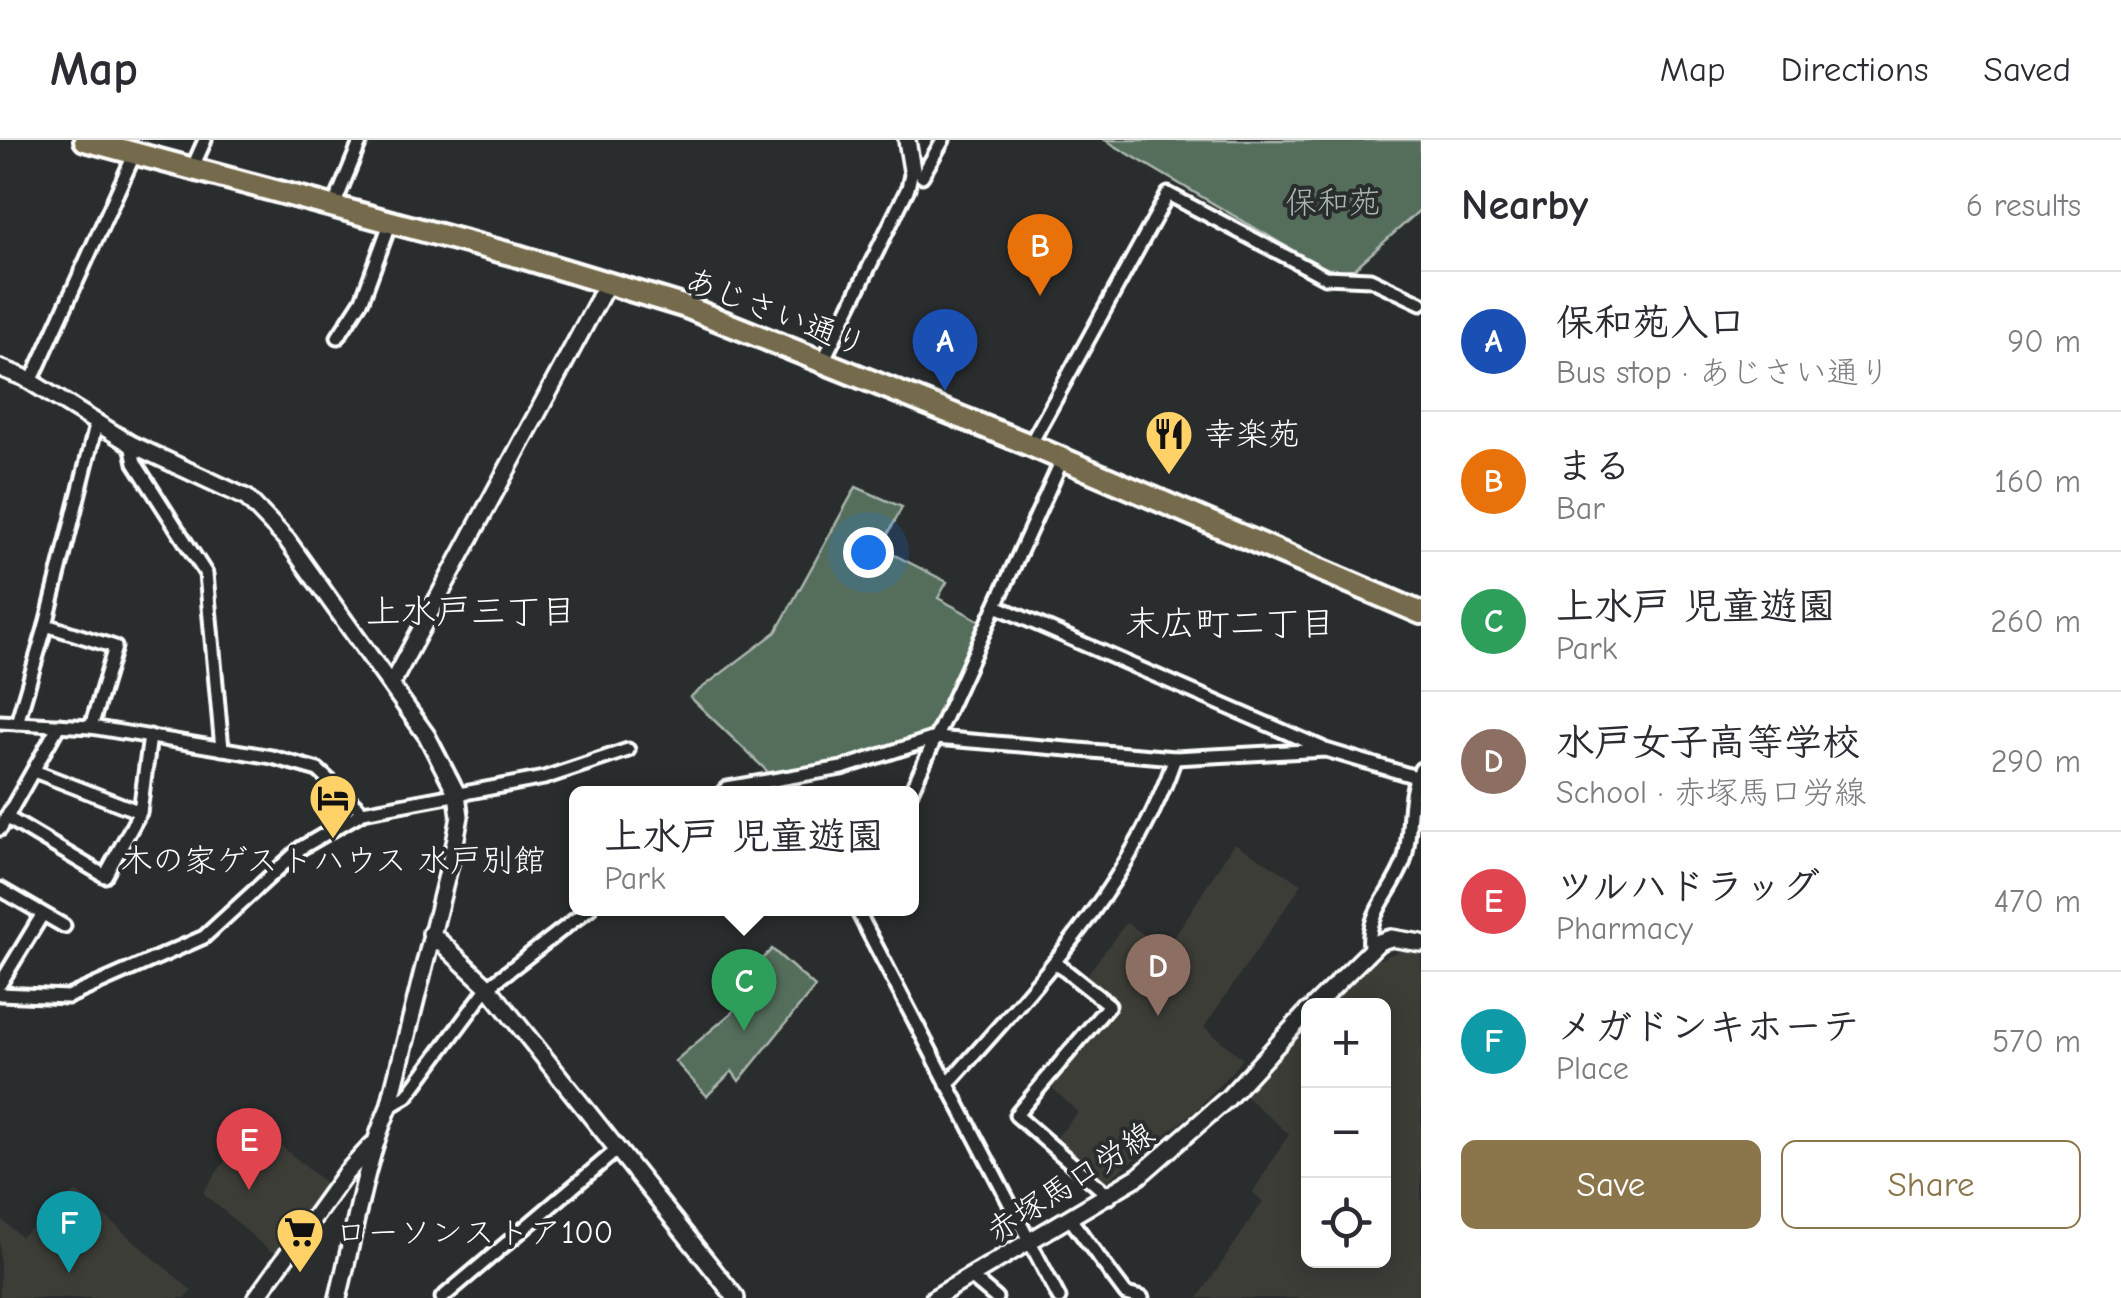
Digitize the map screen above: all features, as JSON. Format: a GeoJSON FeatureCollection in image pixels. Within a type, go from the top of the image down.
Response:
{"type":"FeatureCollection","features":[{"type":"Feature","properties":{"kind":"highway","name":"あじさい通り"},"geometry":{"type":"LineString","coordinates":[[85,140],[608,282],[711,316],[1421,612]]}},
{"type":"Feature","properties":{"kind":"street"},"geometry":{"type":"LineString","coordinates":[[192,169],[205,140]]}},
{"type":"Feature","properties":{"kind":"street"},"geometry":{"type":"LineString","coordinates":[[334,206],[362,140]]}},
{"type":"Feature","properties":{"kind":"street"},"geometry":{"type":"LineString","coordinates":[[907,140],[917,173]]}},
{"type":"Feature","properties":{"kind":"street"},"geometry":{"type":"LineString","coordinates":[[823,361],[908,188],[943,140]]}},
{"type":"Feature","properties":{"kind":"street"},"geometry":{"type":"LineString","coordinates":[[32,382],[135,154]]}},
{"type":"Feature","properties":{"kind":"street"},"geometry":{"type":"LineString","coordinates":[[1030,446],[1168,194],[1325,278],[1370,279],[1421,303]]}},
{"type":"Feature","properties":{"kind":"street"},"geometry":{"type":"LineString","coordinates":[[338,337],[362,300],[391,222]]}},
{"type":"Feature","properties":{"kind":"street"},"geometry":{"type":"LineString","coordinates":[[392,683],[608,282]]}},
{"type":"Feature","properties":{"kind":"street"},"geometry":{"type":"LineString","coordinates":[[0,368],[32,382],[131,444],[248,498],[287,540],[392,683],[427,736],[456,794],[460,816],[455,843],[389,1107],[372,1145],[366,1189],[338,1298]]}},
{"type":"Feature","properties":{"kind":"street"},"geometry":{"type":"LineString","coordinates":[[17,723],[97,422]]}},
{"type":"Feature","properties":{"kind":"street"},"geometry":{"type":"LineString","coordinates":[[131,444],[135,462],[206,574],[222,749]]}},
{"type":"Feature","properties":{"kind":"street"},"geometry":{"type":"LineString","coordinates":[[914,786],[1062,460]]}},
{"type":"Feature","properties":{"kind":"street"},"geometry":{"type":"LineString","coordinates":[[996,606],[1326,750],[1418,773],[1404,862],[1379,904],[1368,934],[1370,948]]}},
{"type":"Feature","properties":{"kind":"street"},"geometry":{"type":"LineString","coordinates":[[46,625],[114,647],[91,727]]}},
{"type":"Feature","properties":{"kind":"street"},"geometry":{"type":"LineString","coordinates":[[0,722],[91,727],[318,770],[363,812]]}},
{"type":"Feature","properties":{"kind":"street"},"geometry":{"type":"LineString","coordinates":[[0,829],[59,725]]}},
{"type":"Feature","properties":{"kind":"street"},"geometry":{"type":"LineString","coordinates":[[6,817],[105,876],[140,812],[150,736]]}},
{"type":"Feature","properties":{"kind":"street"},"geometry":{"type":"LineString","coordinates":[[744,786],[842,768],[935,738],[1175,758],[1326,750]]}},
{"type":"Feature","properties":{"kind":"street"},"geometry":{"type":"LineString","coordinates":[[0,994],[68,997],[204,937],[301,848],[363,812],[544,778],[628,750]]}},
{"type":"Feature","properties":{"kind":"street"},"geometry":{"type":"LineString","coordinates":[[947,1085],[1056,963],[1138,844],[1175,758]]}},
{"type":"Feature","properties":{"kind":"street"},"geometry":{"type":"LineString","coordinates":[[34,771],[140,812]]}},
{"type":"Feature","properties":{"kind":"street"},"geometry":{"type":"LineString","coordinates":[[768,780],[773,786]]}},
{"type":"Feature","properties":{"kind":"street"},"geometry":{"type":"LineString","coordinates":[[0,888],[64,926]]}},
{"type":"Feature","properties":{"kind":"street"},"geometry":{"type":"LineString","coordinates":[[1,975],[42,915]]}},
{"type":"Feature","properties":{"kind":"street"},"geometry":{"type":"LineString","coordinates":[[389,1107],[406,1096],[488,988],[580,916]]}},
{"type":"Feature","properties":{"kind":"street"},"geometry":{"type":"LineString","coordinates":[[860,916],[1060,1298]]}},
{"type":"Feature","properties":{"kind":"street"},"geometry":{"type":"LineString","coordinates":[[431,933],[488,988],[736,1298]]}},
{"type":"Feature","properties":{"kind":"street"},"geometry":{"type":"LineString","coordinates":[[1322,998],[1370,948],[1391,938],[1421,943]]}},
{"type":"Feature","properties":{"kind":"street"},"geometry":{"type":"LineString","coordinates":[[1056,963],[1109,1005],[1016,1114],[1110,1197]]}},
{"type":"Feature","properties":{"kind":"street","name":"赤塚馬口労線"},"geometry":{"type":"LineString","coordinates":[[934,1298],[1110,1197],[1199,1125],[1301,1018]]}},
{"type":"Feature","properties":{"kind":"street"},"geometry":{"type":"LineString","coordinates":[[256,1298],[344,1174],[372,1145]]}},
{"type":"Feature","properties":{"kind":"street"},"geometry":{"type":"LineString","coordinates":[[442,1298],[618,1149]]}},
{"type":"Feature","properties":{"kind":"street"},"geometry":{"type":"LineString","coordinates":[[1072,1220],[1126,1294],[1142,1298]]}},
{"type":"Feature","properties":{"kind":"street"},"geometry":{"type":"LineString","coordinates":[[970,1277],[996,1298]]}},
{"type":"Feature","properties":{"kind":"shaded area"},"geometry":{"type":"Polygon","coordinates":[[[1234,843],[1302,884],[1204,1027],[1243,1059],[1196,1110],[1102,1185],[1052,1143],[1078,1112],[1047,1083],[1114,1005],[1083,980],[1126,923],[1167,949],[1234,843]]]}},
{"type":"Feature","properties":{"kind":"shaded area"},"geometry":{"type":"Polygon","coordinates":[[[1400,951],[1421,954],[1421,1298],[1198,1298],[1263,1202],[1253,1192],[1289,1134],[1243,1094],[1301,1033],[1301,1268],[1391,1268],[1391,998],[1335,998],[1368,963],[1400,951]]]}},
{"type":"Feature","properties":{"kind":"shaded area"},"geometry":{"type":"Polygon","coordinates":[[[252,1121],[325,1183],[279,1253],[270,1251],[203,1193],[252,1121]]]}},
{"type":"Feature","properties":{"kind":"shaded area"},"geometry":{"type":"Polygon","coordinates":[[[76,1191],[192,1291],[185,1298],[0,1298],[0,1218],[21,1237],[76,1191]]]}},
{"type":"Feature","properties":{"kind":"green space","name":"保和苑"},"geometry":{"type":"Polygon","coordinates":[[[1105,140],[1421,140],[1421,209],[1354,269],[1328,271],[1105,140]]]}},
{"type":"Feature","properties":{"kind":"green space"},"geometry":{"type":"Polygon","coordinates":[[[856,487],[902,507],[881,548],[947,582],[938,598],[982,622],[928,734],[864,757],[771,775],[690,697],[776,632],[856,487]]]}},
{"type":"Feature","properties":{"kind":"green space"},"geometry":{"type":"Polygon","coordinates":[[[772,949],[815,987],[739,1081],[732,1071],[707,1096],[675,1061],[743,1003],[732,989],[772,949]]]}},
{"type":"Feature","properties":{"kind":"place","name":"まる"},"geometry":{"type":"Point","coordinates":[1040,296]}},
{"type":"Feature","properties":{"kind":"place","name":"保和苑入口"},"geometry":{"type":"Point","coordinates":[945,391]}},
{"type":"Feature","properties":{"kind":"place","name":"幸楽苑"},"geometry":{"type":"Point","coordinates":[1169,476]}},
{"type":"Feature","properties":{"kind":"place","name":"木の家ゲストハウス 水戸別館"},"geometry":{"type":"Point","coordinates":[333,840]}},
{"type":"Feature","properties":{"kind":"place","name":"水戸女子高等学校"},"geometry":{"type":"Point","coordinates":[1158,1016]}},
{"type":"Feature","properties":{"kind":"place","name":"上水戸 児童遊園"},"geometry":{"type":"Point","coordinates":[744,1031]}},
{"type":"Feature","properties":{"kind":"place","name":"ツルハドラッグ"},"geometry":{"type":"Point","coordinates":[249,1190]}},
{"type":"Feature","properties":{"kind":"place","name":"メガドンキホーテ"},"geometry":{"type":"Point","coordinates":[69,1273]}},
{"type":"Feature","properties":{"kind":"place","name":"ローソンストア100"},"geometry":{"type":"Point","coordinates":[300,1274]}},
{"type":"Feature","properties":{"kind":"district","name":"上水戸三丁目"},"geometry":{"type":"Point","coordinates":[471,611]}},
{"type":"Feature","properties":{"kind":"district","name":"末広町二丁目"},"geometry":{"type":"Point","coordinates":[1230,623]}}]}
